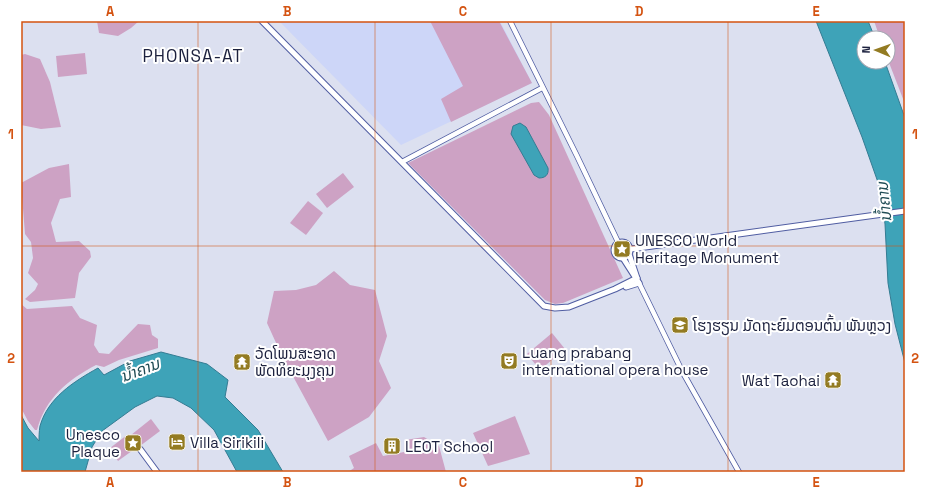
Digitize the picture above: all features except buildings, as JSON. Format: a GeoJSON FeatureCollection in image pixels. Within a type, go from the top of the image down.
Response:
{"type":"FeatureCollection","features":[{"type":"Feature","properties":{"kind":"main road"},"geometry":{"type":"LineString","coordinates":[[262,21],[544,306],[563,308],[638,281]]}},
{"type":"Feature","properties":{"kind":"main road"},"geometry":{"type":"LineString","coordinates":[[623,258],[630,252],[905,211]]}},
{"type":"Feature","properties":{"kind":"main road"},"geometry":{"type":"LineString","coordinates":[[618,242],[627,242],[638,281],[623,258],[618,257],[614,253],[614,246],[618,242]]}},
{"type":"Feature","properties":{"kind":"main road"},"geometry":{"type":"LineString","coordinates":[[140,449],[157,472]]}},
{"type":"Feature","properties":{"kind":"street"},"geometry":{"type":"LineString","coordinates":[[510,21],[618,242]]}},
{"type":"Feature","properties":{"kind":"street"},"geometry":{"type":"LineString","coordinates":[[402,162],[542,88]]}},
{"type":"Feature","properties":{"kind":"street"},"geometry":{"type":"LineString","coordinates":[[638,281],[682,371],[739,472]]}},
{"type":"Feature","properties":{"kind":"shaded area"},"geometry":{"type":"Polygon","coordinates":[[[97,21],[139,21],[118,36],[99,33],[97,21]]]}},
{"type":"Feature","properties":{"kind":"shaded area"},"geometry":{"type":"Polygon","coordinates":[[[279,21],[500,21],[532,83],[401,145],[279,21]]]}},
{"type":"Feature","properties":{"kind":"shaded area"},"geometry":{"type":"Polygon","coordinates":[[[430,21],[499,21],[532,83],[451,122],[441,99],[463,86],[430,21]]]}},
{"type":"Feature","properties":{"kind":"shaded area"},"geometry":{"type":"Polygon","coordinates":[[[874,21],[905,21],[905,104],[892,70],[896,70],[896,30],[877,30],[874,21]]]}},
{"type":"Feature","properties":{"kind":"shaded area"},"geometry":{"type":"Polygon","coordinates":[[[85,53],[87,74],[58,77],[56,56],[85,53]]]}},
{"type":"Feature","properties":{"kind":"shaded area"},"geometry":{"type":"Polygon","coordinates":[[[25,54],[40,59],[50,82],[61,127],[41,129],[21,125],[21,55],[25,54]]]}},
{"type":"Feature","properties":{"kind":"shaded area"},"geometry":{"type":"Polygon","coordinates":[[[539,102],[549,115],[623,278],[563,303],[555,304],[545,300],[408,163],[531,103],[539,102]]]}},
{"type":"Feature","properties":{"kind":"shaded area"},"geometry":{"type":"Polygon","coordinates":[[[69,164],[71,197],[60,199],[51,223],[56,242],[79,241],[90,251],[91,257],[79,273],[75,298],[30,302],[25,299],[35,290],[38,284],[28,273],[33,258],[31,242],[25,234],[21,183],[49,168],[69,164]]]}},
{"type":"Feature","properties":{"kind":"shaded area"},"geometry":{"type":"Polygon","coordinates":[[[343,173],[354,187],[327,208],[316,194],[343,173]]]}},
{"type":"Feature","properties":{"kind":"shaded area"},"geometry":{"type":"Polygon","coordinates":[[[308,201],[323,213],[306,235],[290,223],[308,201]]]}},
{"type":"Feature","properties":{"kind":"shaded area"},"geometry":{"type":"Polygon","coordinates":[[[334,271],[350,285],[375,290],[387,336],[379,361],[391,388],[369,417],[328,441],[282,356],[267,323],[274,291],[296,290],[316,285],[334,271]]]}},
{"type":"Feature","properties":{"kind":"shaded area"},"geometry":{"type":"Polygon","coordinates":[[[21,304],[27,309],[72,306],[80,318],[97,325],[94,345],[99,353],[109,354],[138,324],[150,325],[152,335],[158,339],[158,348],[119,360],[104,367],[96,365],[67,383],[52,399],[41,418],[37,430],[35,430],[21,408],[21,304]]]}},
{"type":"Feature","properties":{"kind":"shaded area"},"geometry":{"type":"Polygon","coordinates":[[[552,333],[565,349],[540,370],[527,354],[552,333]]]}},
{"type":"Feature","properties":{"kind":"shaded area"},"geometry":{"type":"Polygon","coordinates":[[[515,416],[530,454],[488,466],[473,433],[515,416]]]}},
{"type":"Feature","properties":{"kind":"shaded area"},"geometry":{"type":"Polygon","coordinates":[[[151,419],[160,431],[140,446],[131,435],[151,419]]]}},
{"type":"Feature","properties":{"kind":"shaded area"},"geometry":{"type":"Polygon","coordinates":[[[127,435],[136,448],[118,461],[110,448],[127,435]]]}},
{"type":"Feature","properties":{"kind":"shaded area"},"geometry":{"type":"Polygon","coordinates":[[[424,437],[439,446],[446,472],[348,472],[354,468],[349,456],[376,443],[383,456],[404,452],[405,440],[424,437]]]}},
{"type":"Feature","properties":{"kind":"water","name":"ນ້ຳຄານ"},"geometry":{"type":"Polygon","coordinates":[[[816,21],[868,21],[872,30],[856,30],[856,70],[888,70],[905,118],[905,363],[895,324],[888,283],[885,224],[880,188],[862,137],[816,21]]]}},
{"type":"Feature","properties":{"kind":"water"},"geometry":{"type":"Polygon","coordinates":[[[520,123],[526,127],[548,168],[546,176],[539,178],[534,175],[511,134],[513,126],[520,123]]]}},
{"type":"Feature","properties":{"kind":"water","name":"ນ້ຳຄານ"},"geometry":{"type":"Polygon","coordinates":[[[161,352],[207,364],[228,380],[225,397],[258,430],[283,472],[237,472],[214,430],[191,408],[173,398],[157,396],[135,407],[102,431],[92,447],[85,472],[21,472],[21,415],[28,428],[39,441],[40,426],[49,407],[55,399],[71,385],[98,368],[104,375],[130,361],[161,352]]]}},
{"type":"Feature","properties":{"kind":"place","name":"UNESCO World Heritage Monument"},"geometry":{"type":"Point","coordinates":[622,249]}},
{"type":"Feature","properties":{"kind":"place","name":"ໂຮງຮຽນ ມັດຖະຍົມຕອນຕົ້ນ ພັນຫຼວງ"},"geometry":{"type":"Point","coordinates":[680,325]}},
{"type":"Feature","properties":{"kind":"place","name":"Luang prabang international opera house"},"geometry":{"type":"Point","coordinates":[509,361]}},
{"type":"Feature","properties":{"kind":"place","name":"ວັດໂພນສະອາດ ພັດທິຍະມຸງຄຸນ"},"geometry":{"type":"Point","coordinates":[242,362]}},
{"type":"Feature","properties":{"kind":"place","name":"Wat Taohai"},"geometry":{"type":"Point","coordinates":[833,380]}},
{"type":"Feature","properties":{"kind":"place","name":"Villa Sirikili"},"geometry":{"type":"Point","coordinates":[177,442]}},
{"type":"Feature","properties":{"kind":"place","name":"Unesco Plaque"},"geometry":{"type":"Point","coordinates":[133,443]}},
{"type":"Feature","properties":{"kind":"place","name":"LEOT School"},"geometry":{"type":"Point","coordinates":[392,446]}},
{"type":"Feature","properties":{"kind":"district","name":"PHONSA-AT"},"geometry":{"type":"Point","coordinates":[193,56]}}]}
